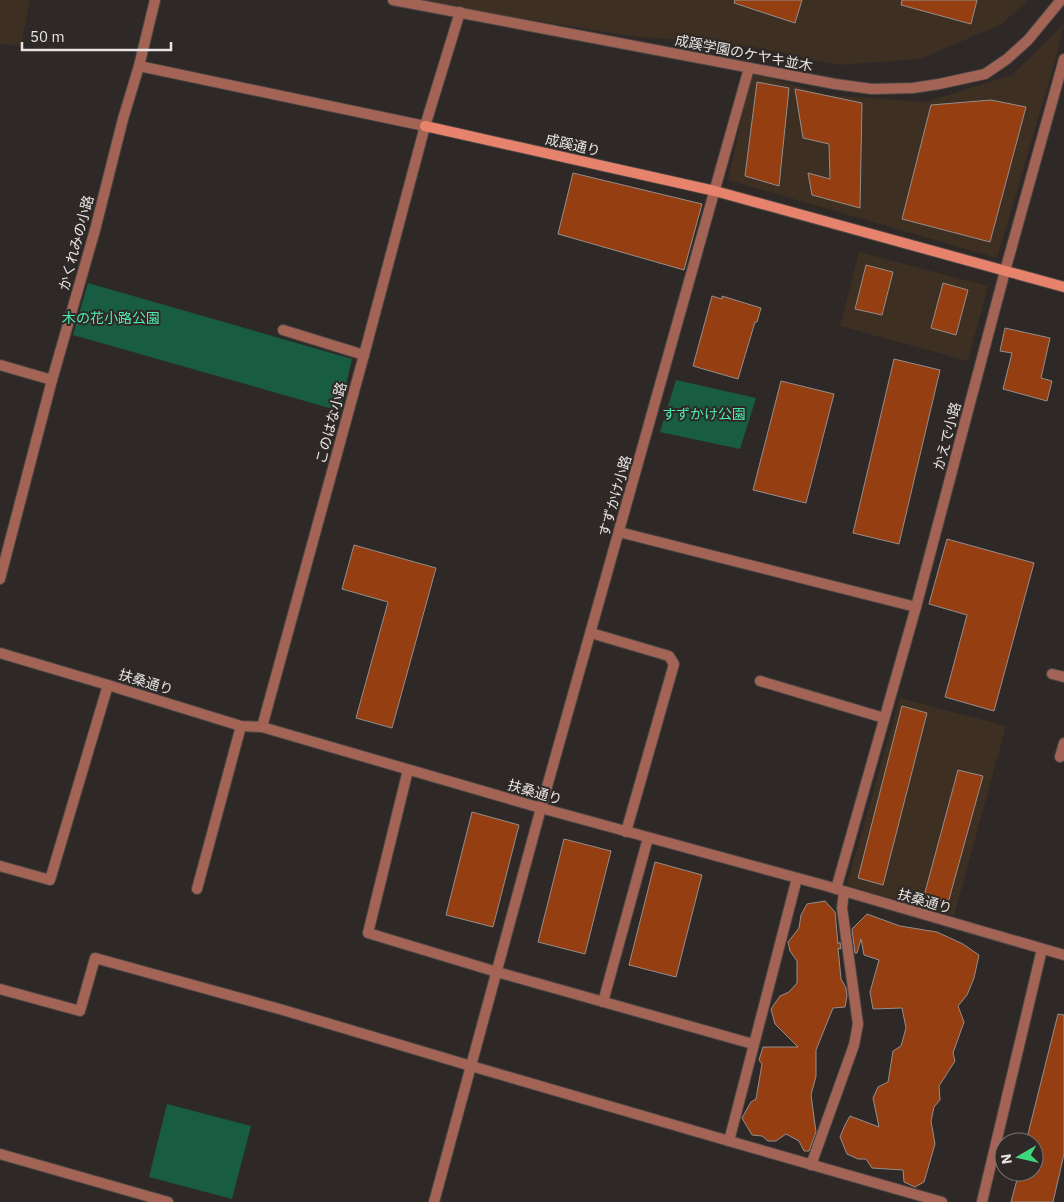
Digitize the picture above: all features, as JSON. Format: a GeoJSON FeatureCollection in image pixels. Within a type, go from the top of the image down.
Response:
{"type":"FeatureCollection","features":[{"type":"Feature","properties":{"kind":"street","name":"かくれみの小路"},"geometry":{"type":"LineString","coordinates":[[0,579],[52,380],[139,66],[155,0]]}},
{"type":"Feature","properties":{"kind":"street","name":"成蹊学園のケヤキ並木"},"geometry":{"type":"LineString","coordinates":[[393,0],[835,84],[872,89],[913,88],[963,80],[985,74],[1007,59],[1028,40],[1061,0]]}},
{"type":"Feature","properties":{"kind":"street","name":"このはな小路"},"geometry":{"type":"LineString","coordinates":[[262,727],[425,126],[460,12]]}},
{"type":"Feature","properties":{"kind":"street","name":"かえで小路"},"geometry":{"type":"LineString","coordinates":[[811,1165],[854,1044],[858,1024],[840,890],[884,718],[916,607],[1004,272],[1064,59]]}},
{"type":"Feature","properties":{"kind":"street"},"geometry":{"type":"LineString","coordinates":[[139,66],[425,126]]}},
{"type":"Feature","properties":{"kind":"street","name":"すずかけ小路"},"geometry":{"type":"LineString","coordinates":[[434,1202],[541,808],[749,68]]}},
{"type":"Feature","properties":{"kind":"street","name":"成蹊通り"},"geometry":{"type":"LineString","coordinates":[[425,126],[715,190],[1004,272]]}},
{"type":"Feature","properties":{"kind":"street"},"geometry":{"type":"LineString","coordinates":[[1004,272],[1064,287]]}},
{"type":"Feature","properties":{"kind":"street"},"geometry":{"type":"LineString","coordinates":[[283,330],[364,355]]}},
{"type":"Feature","properties":{"kind":"street"},"geometry":{"type":"LineString","coordinates":[[0,365],[52,380]]}},
{"type":"Feature","properties":{"kind":"street"},"geometry":{"type":"LineString","coordinates":[[619,532],[916,607]]}},
{"type":"Feature","properties":{"kind":"street"},"geometry":{"type":"LineString","coordinates":[[591,633],[669,656],[674,664],[626,832]]}},
{"type":"Feature","properties":{"kind":"street","name":"扶桑通り"},"geometry":{"type":"LineString","coordinates":[[0,653],[241,726],[262,727],[541,808],[840,890],[1064,955]]}},
{"type":"Feature","properties":{"kind":"street"},"geometry":{"type":"LineString","coordinates":[[1052,674],[1064,677]]}},
{"type":"Feature","properties":{"kind":"street"},"geometry":{"type":"LineString","coordinates":[[760,681],[884,718]]}},
{"type":"Feature","properties":{"kind":"street"},"geometry":{"type":"LineString","coordinates":[[0,866],[50,880],[108,685]]}},
{"type":"Feature","properties":{"kind":"street"},"geometry":{"type":"LineString","coordinates":[[197,889],[241,726]]}},
{"type":"Feature","properties":{"kind":"street"},"geometry":{"type":"LineString","coordinates":[[1060,757],[1064,743]]}},
{"type":"Feature","properties":{"kind":"street"},"geometry":{"type":"LineString","coordinates":[[408,770],[368,933],[497,972],[753,1044]]}},
{"type":"Feature","properties":{"kind":"street"},"geometry":{"type":"LineString","coordinates":[[603,1002],[648,838]]}},
{"type":"Feature","properties":{"kind":"street"},"geometry":{"type":"LineString","coordinates":[[729,1141],[797,878]]}},
{"type":"Feature","properties":{"kind":"street"},"geometry":{"type":"LineString","coordinates":[[982,1202],[1042,948]]}},
{"type":"Feature","properties":{"kind":"street"},"geometry":{"type":"LineString","coordinates":[[0,989],[80,1011],[95,958],[283,1010],[942,1202]]}},
{"type":"Feature","properties":{"kind":"street"},"geometry":{"type":"LineString","coordinates":[[0,1154],[168,1202]]}},
{"type":"Feature","properties":{"kind":"shaded area"},"geometry":{"type":"Polygon","coordinates":[[[0,0],[30,0],[21,46],[0,44],[0,0]]]}},
{"type":"Feature","properties":{"kind":"shaded area"},"geometry":{"type":"Polygon","coordinates":[[[406,0],[1028,0],[1002,24],[920,59],[839,65],[749,46],[631,36],[406,0]]]}},
{"type":"Feature","properties":{"kind":"shaded area"},"geometry":{"type":"Polygon","coordinates":[[[1064,24],[1055,61],[997,258],[728,180],[752,73],[828,95],[926,102],[1012,75],[1064,24]]]}},
{"type":"Feature","properties":{"kind":"shaded area"},"geometry":{"type":"Polygon","coordinates":[[[859,252],[988,286],[968,361],[840,326],[859,252]]]}},
{"type":"Feature","properties":{"kind":"shaded area"},"geometry":{"type":"Polygon","coordinates":[[[900,698],[1006,726],[954,916],[847,885],[900,698]]]}},
{"type":"Feature","properties":{"kind":"green space","name":"木の花小路公園"},"geometry":{"type":"Polygon","coordinates":[[[88,283],[352,359],[340,411],[73,335],[88,283]]]}},
{"type":"Feature","properties":{"kind":"green space","name":"すずかけ公園"},"geometry":{"type":"Polygon","coordinates":[[[676,380],[756,398],[740,449],[660,432],[676,380]]]}},
{"type":"Feature","properties":{"kind":"green space"},"geometry":{"type":"Polygon","coordinates":[[[167,1104],[251,1126],[232,1199],[149,1177],[167,1104]]]}},
{"type":"Feature","properties":{"kind":"building"},"geometry":{"type":"Polygon","coordinates":[[[735,0],[802,0],[795,23],[734,3],[735,0]]]}},
{"type":"Feature","properties":{"kind":"building"},"geometry":{"type":"Polygon","coordinates":[[[902,0],[977,0],[971,24],[901,5],[902,0]]]}},
{"type":"Feature","properties":{"kind":"building"},"geometry":{"type":"Polygon","coordinates":[[[757,82],[789,88],[779,186],[745,176],[757,82]]]}},
{"type":"Feature","properties":{"kind":"building"},"geometry":{"type":"Polygon","coordinates":[[[795,89],[862,103],[860,208],[812,195],[808,173],[830,179],[829,144],[803,138],[795,89]]]}},
{"type":"Feature","properties":{"kind":"building"},"geometry":{"type":"Polygon","coordinates":[[[991,100],[1026,107],[990,242],[902,219],[931,105],[991,100]]]}},
{"type":"Feature","properties":{"kind":"building"},"geometry":{"type":"Polygon","coordinates":[[[573,173],[702,204],[684,270],[558,234],[573,173]]]}},
{"type":"Feature","properties":{"kind":"building"},"geometry":{"type":"Polygon","coordinates":[[[866,265],[893,272],[882,315],[855,309],[866,265]]]}},
{"type":"Feature","properties":{"kind":"building"},"geometry":{"type":"Polygon","coordinates":[[[943,283],[968,290],[956,335],[931,328],[943,283]]]}},
{"type":"Feature","properties":{"kind":"building"},"geometry":{"type":"Polygon","coordinates":[[[712,296],[722,299],[722,296],[761,308],[738,379],[693,366],[712,296]]]}},
{"type":"Feature","properties":{"kind":"building"},"geometry":{"type":"Polygon","coordinates":[[[1005,328],[1050,338],[1041,378],[1052,381],[1047,401],[1003,389],[1012,353],[1000,351],[1005,328]]]}},
{"type":"Feature","properties":{"kind":"building"},"geometry":{"type":"Polygon","coordinates":[[[894,359],[940,370],[899,544],[853,533],[894,359]]]}},
{"type":"Feature","properties":{"kind":"building"},"geometry":{"type":"Polygon","coordinates":[[[781,381],[834,394],[806,503],[753,490],[781,381]]]}},
{"type":"Feature","properties":{"kind":"building"},"geometry":{"type":"Polygon","coordinates":[[[947,539],[1034,563],[994,711],[945,697],[967,615],[929,604],[947,539]]]}},
{"type":"Feature","properties":{"kind":"building"},"geometry":{"type":"Polygon","coordinates":[[[354,545],[436,568],[392,728],[356,718],[388,602],[342,589],[354,545]]]}},
{"type":"Feature","properties":{"kind":"building"},"geometry":{"type":"Polygon","coordinates":[[[902,706],[927,713],[883,885],[858,878],[902,706]]]}},
{"type":"Feature","properties":{"kind":"building"},"geometry":{"type":"Polygon","coordinates":[[[958,770],[983,776],[948,903],[924,896],[958,770]]]}},
{"type":"Feature","properties":{"kind":"building"},"geometry":{"type":"Polygon","coordinates":[[[472,812],[519,825],[493,927],[446,915],[472,812]]]}},
{"type":"Feature","properties":{"kind":"building"},"geometry":{"type":"Polygon","coordinates":[[[564,839],[611,851],[585,954],[538,942],[564,839]]]}},
{"type":"Feature","properties":{"kind":"building"},"geometry":{"type":"Polygon","coordinates":[[[655,862],[702,875],[676,977],[629,965],[655,862]]]}},
{"type":"Feature","properties":{"kind":"building"},"geometry":{"type":"Polygon","coordinates":[[[825,901],[835,912],[838,944],[840,942],[841,949],[838,948],[841,979],[846,988],[847,996],[845,1007],[833,1008],[816,1050],[816,1076],[811,1095],[816,1132],[809,1151],[804,1151],[799,1141],[786,1134],[776,1141],[768,1141],[762,1136],[752,1135],[742,1118],[751,1102],[756,1099],[762,1064],[759,1060],[763,1047],[798,1047],[775,1024],[771,1009],[780,996],[789,992],[797,983],[797,961],[790,951],[788,942],[799,928],[801,915],[807,904],[825,901]]]}},
{"type":"Feature","properties":{"kind":"building"},"geometry":{"type":"Polygon","coordinates":[[[867,914],[900,926],[937,932],[963,944],[979,955],[974,978],[967,995],[958,1006],[964,1022],[953,1053],[955,1061],[939,1086],[940,1100],[934,1107],[931,1121],[935,1144],[924,1182],[915,1187],[904,1182],[903,1170],[872,1168],[866,1159],[858,1159],[847,1154],[840,1137],[850,1116],[879,1127],[873,1098],[878,1087],[888,1082],[893,1051],[901,1046],[906,1028],[902,1008],[873,1009],[870,992],[879,960],[864,955],[861,939],[857,953],[855,953],[852,929],[867,914]]]}},
{"type":"Feature","properties":{"kind":"building"},"geometry":{"type":"Polygon","coordinates":[[[1058,1014],[1064,1015],[1064,1154],[1053,1202],[1011,1202],[1016,1182],[1044,1182],[1044,1132],[1028,1132],[1058,1014]]]}}]}
